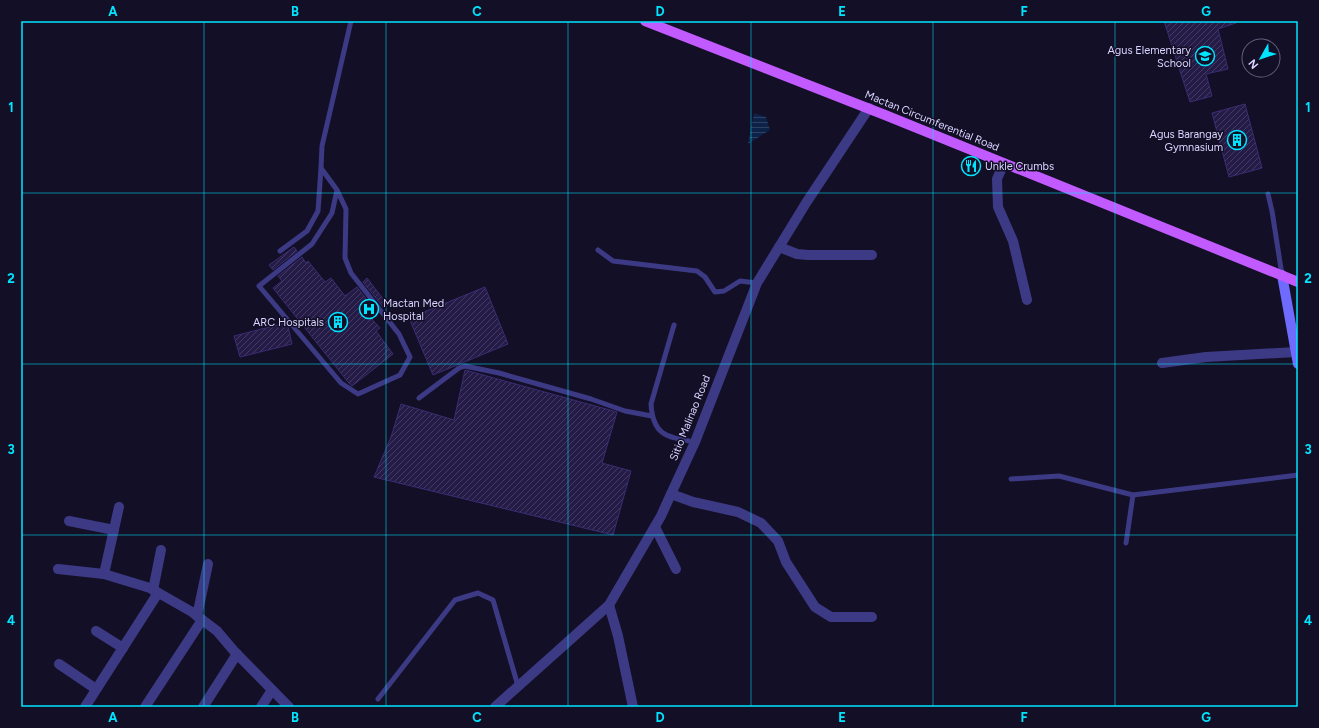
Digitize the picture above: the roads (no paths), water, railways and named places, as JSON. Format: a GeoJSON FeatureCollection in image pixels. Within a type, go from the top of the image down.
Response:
{"type":"FeatureCollection","features":[{"type":"Feature","properties":{"kind":"main road","name":"Mactan Circumferential Road"},"geometry":{"type":"LineString","coordinates":[[645,21],[869,108],[1298,282]]}},
{"type":"Feature","properties":{"kind":"street","name":"Sitio Malinao Road"},"geometry":{"type":"LineString","coordinates":[[495,707],[609,605],[655,527],[695,442],[757,283],[869,108]]}},
{"type":"Feature","properties":{"kind":"street"},"geometry":{"type":"LineString","coordinates":[[1004,163],[997,179],[998,207],[1013,241],[1027,300]]}},
{"type":"Feature","properties":{"kind":"street"},"geometry":{"type":"LineString","coordinates":[[779,248],[797,254],[808,255],[872,255]]}},
{"type":"Feature","properties":{"kind":"street"},"geometry":{"type":"LineString","coordinates":[[1282,275],[1298,364]]}},
{"type":"Feature","properties":{"kind":"street"},"geometry":{"type":"LineString","coordinates":[[1162,363],[1206,357],[1296,352]]}},
{"type":"Feature","properties":{"kind":"street"},"geometry":{"type":"LineString","coordinates":[[671,494],[693,502],[738,512],[761,523],[778,541],[786,562],[816,606],[831,617],[872,617]]}},
{"type":"Feature","properties":{"kind":"street"},"geometry":{"type":"LineString","coordinates":[[104,574],[119,507]]}},
{"type":"Feature","properties":{"kind":"street"},"geometry":{"type":"LineString","coordinates":[[69,521],[114,530]]}},
{"type":"Feature","properties":{"kind":"street"},"geometry":{"type":"LineString","coordinates":[[655,527],[676,569]]}},
{"type":"Feature","properties":{"kind":"street"},"geometry":{"type":"LineString","coordinates":[[85,707],[123,648],[156,592],[161,550]]}},
{"type":"Feature","properties":{"kind":"street"},"geometry":{"type":"LineString","coordinates":[[145,707],[200,618],[208,564]]}},
{"type":"Feature","properties":{"kind":"street"},"geometry":{"type":"LineString","coordinates":[[58,569],[104,574],[156,592],[200,618],[217,631],[237,654],[289,707]]}},
{"type":"Feature","properties":{"kind":"street"},"geometry":{"type":"LineString","coordinates":[[609,605],[618,636],[633,707]]}},
{"type":"Feature","properties":{"kind":"street"},"geometry":{"type":"LineString","coordinates":[[96,631],[123,648]]}},
{"type":"Feature","properties":{"kind":"street"},"geometry":{"type":"LineString","coordinates":[[202,707],[237,654]]}},
{"type":"Feature","properties":{"kind":"street"},"geometry":{"type":"LineString","coordinates":[[58,664],[96,689]]}},
{"type":"Feature","properties":{"kind":"street"},"geometry":{"type":"LineString","coordinates":[[261,707],[272,690]]}},
{"type":"Feature","properties":{"kind":"lane"},"geometry":{"type":"LineString","coordinates":[[280,251],[306,231],[318,211],[322,146],[351,21]]}},
{"type":"Feature","properties":{"kind":"lane"},"geometry":{"type":"LineString","coordinates":[[321,168],[337,190],[346,209],[345,258],[351,273],[398,334],[410,356],[400,375],[358,394],[341,383],[259,286],[312,244],[332,213],[337,190]]}},
{"type":"Feature","properties":{"kind":"lane"},"geometry":{"type":"LineString","coordinates":[[1268,194],[1282,275]]}},
{"type":"Feature","properties":{"kind":"lane"},"geometry":{"type":"LineString","coordinates":[[598,250],[613,260],[697,271],[705,277],[715,292],[724,291],[740,281],[757,283]]}},
{"type":"Feature","properties":{"kind":"lane"},"geometry":{"type":"LineString","coordinates":[[674,325],[651,404],[652,416],[662,434],[671,438],[695,442]]}},
{"type":"Feature","properties":{"kind":"lane"},"geometry":{"type":"LineString","coordinates":[[419,398],[459,368],[465,366],[499,373],[591,399],[625,411],[652,416]]}},
{"type":"Feature","properties":{"kind":"lane"},"geometry":{"type":"LineString","coordinates":[[1010,479],[1059,476],[1133,495],[1298,475]]}},
{"type":"Feature","properties":{"kind":"lane"},"geometry":{"type":"LineString","coordinates":[[1126,543],[1133,495]]}},
{"type":"Feature","properties":{"kind":"lane"},"geometry":{"type":"LineString","coordinates":[[378,699],[455,600],[478,593],[493,600],[518,686]]}},
{"type":"Feature","properties":{"kind":"water"},"geometry":{"type":"Polygon","coordinates":[[[754,113],[766,117],[770,130],[748,144],[754,113]]]}},
{"type":"Feature","properties":{"kind":"place","name":"Agus Elementary School"},"geometry":{"type":"Point","coordinates":[1205,56]}},
{"type":"Feature","properties":{"kind":"place","name":"Agus Barangay Gymnasium"},"geometry":{"type":"Point","coordinates":[1237,140]}},
{"type":"Feature","properties":{"kind":"place","name":"Unkle Crumbs"},"geometry":{"type":"Point","coordinates":[971,166]}},
{"type":"Feature","properties":{"kind":"place","name":"Mactan Med Hospital"},"geometry":{"type":"Point","coordinates":[369,309]}},
{"type":"Feature","properties":{"kind":"place","name":"ARC Hospitals"},"geometry":{"type":"Point","coordinates":[338,322]}}]}
